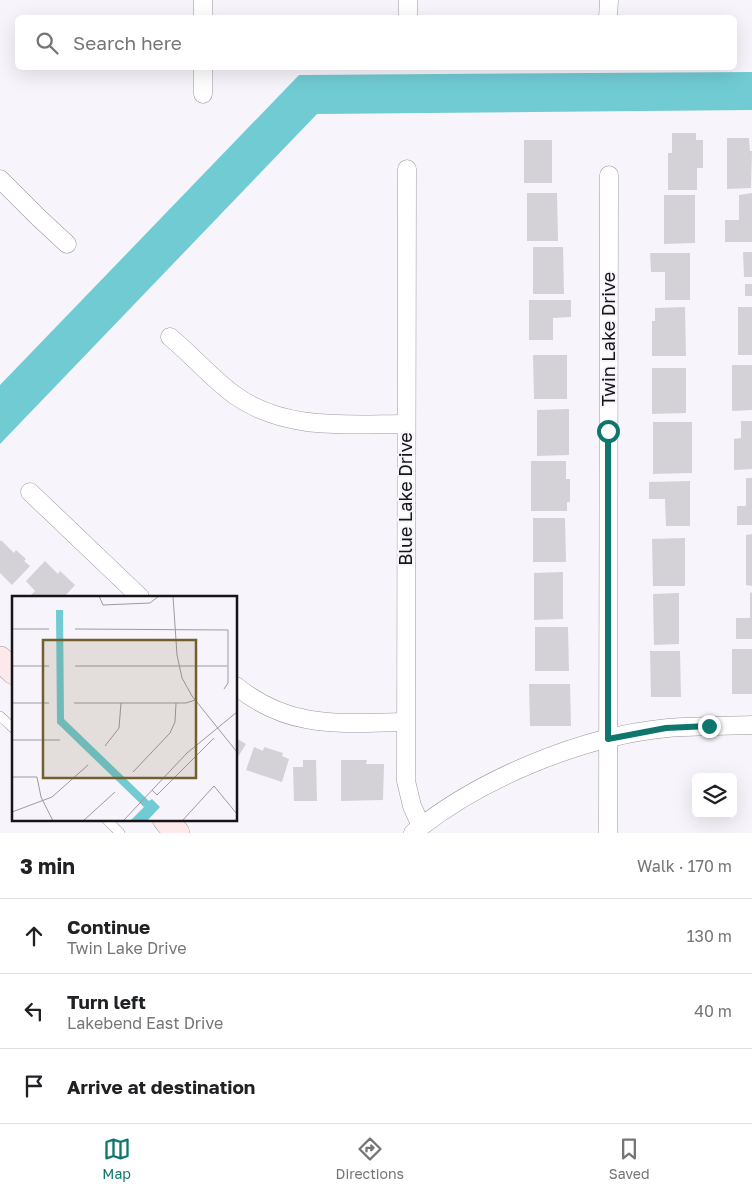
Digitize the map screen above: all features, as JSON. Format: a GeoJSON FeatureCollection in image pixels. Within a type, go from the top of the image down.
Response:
{"type":"FeatureCollection","features":[{"type":"Feature","properties":{"kind":"street"},"geometry":{"type":"LineString","coordinates":[[203,0],[203,15]]}},
{"type":"Feature","properties":{"kind":"street"},"geometry":{"type":"LineString","coordinates":[[408,0],[408,15]]}},
{"type":"Feature","properties":{"kind":"street"},"geometry":{"type":"LineString","coordinates":[[608,0],[608,15]]}},
{"type":"Feature","properties":{"kind":"street"},"geometry":{"type":"LineString","coordinates":[[203,70],[203,94]]}},
{"type":"Feature","properties":{"kind":"street","name":"Blue Lake Drive"},"geometry":{"type":"LineString","coordinates":[[407,170],[405,722],[406,781],[417,830]]}},
{"type":"Feature","properties":{"kind":"street","name":"Twin Lake Drive"},"geometry":{"type":"LineString","coordinates":[[608,833],[609,175]]}},
{"type":"Feature","properties":{"kind":"street"},"geometry":{"type":"LineString","coordinates":[[0,179],[68,244]]}},
{"type":"Feature","properties":{"kind":"street"},"geometry":{"type":"LineString","coordinates":[[170,337],[196,358],[223,386],[237,397],[269,413],[304,422],[322,424],[406,424]]}},
{"type":"Feature","properties":{"kind":"street"},"geometry":{"type":"LineString","coordinates":[[30,492],[139,596]]}},
{"type":"Feature","properties":{"kind":"street"},"geometry":{"type":"LineString","coordinates":[[0,659],[12,670]]}},
{"type":"Feature","properties":{"kind":"street"},"geometry":{"type":"LineString","coordinates":[[238,687],[272,709],[304,720],[336,723],[405,722]]}},
{"type":"Feature","properties":{"kind":"street"},"geometry":{"type":"LineString","coordinates":[[417,830],[444,809],[495,780],[544,759],[600,740],[666,728],[752,726]]}},
{"type":"Feature","properties":{"kind":"street"},"geometry":{"type":"LineString","coordinates":[[166,820],[177,833]]}},
{"type":"Feature","properties":{"kind":"lane"},"geometry":{"type":"LineString","coordinates":[[0,716],[12,727]]}},
{"type":"Feature","properties":{"kind":"lane"},"geometry":{"type":"LineString","coordinates":[[107,820],[120,833]]}},
{"type":"Feature","properties":{"kind":"water"},"geometry":{"type":"Polygon","coordinates":[[[752,72],[752,110],[317,114],[0,444],[0,385],[299,75],[752,72]]]}},
{"type":"Feature","properties":{"kind":"building"},"geometry":{"type":"Polygon","coordinates":[[[672,133],[696,133],[696,140],[703,140],[703,168],[697,168],[697,190],[668,190],[668,153],[672,153],[672,133]]]}},
{"type":"Feature","properties":{"kind":"building"},"geometry":{"type":"Polygon","coordinates":[[[727,138],[749,138],[750,151],[752,151],[751,188],[727,189],[727,138]]]}},
{"type":"Feature","properties":{"kind":"building"},"geometry":{"type":"Polygon","coordinates":[[[524,140],[552,140],[552,183],[524,183],[524,140]]]}},
{"type":"Feature","properties":{"kind":"building"},"geometry":{"type":"Polygon","coordinates":[[[527,193],[557,193],[558,241],[527,241],[527,193]]]}},
{"type":"Feature","properties":{"kind":"building"},"geometry":{"type":"Polygon","coordinates":[[[752,193],[752,242],[725,242],[725,220],[739,220],[739,195],[752,193]]]}},
{"type":"Feature","properties":{"kind":"building"},"geometry":{"type":"Polygon","coordinates":[[[664,195],[695,195],[695,243],[664,244],[664,195]]]}},
{"type":"Feature","properties":{"kind":"building"},"geometry":{"type":"Polygon","coordinates":[[[533,247],[563,247],[564,294],[533,294],[533,247]]]}},
{"type":"Feature","properties":{"kind":"building"},"geometry":{"type":"Polygon","coordinates":[[[743,252],[752,252],[752,277],[744,277],[743,252]]]}},
{"type":"Feature","properties":{"kind":"building"},"geometry":{"type":"Polygon","coordinates":[[[650,253],[690,253],[690,300],[665,300],[665,272],[651,272],[650,253]]]}},
{"type":"Feature","properties":{"kind":"building"},"geometry":{"type":"Polygon","coordinates":[[[745,284],[752,284],[752,296],[745,296],[745,284]]]}},
{"type":"Feature","properties":{"kind":"building"},"geometry":{"type":"Polygon","coordinates":[[[529,300],[571,300],[571,317],[553,318],[553,340],[529,340],[529,300]]]}},
{"type":"Feature","properties":{"kind":"building"},"geometry":{"type":"Polygon","coordinates":[[[685,307],[686,356],[652,356],[652,321],[655,321],[655,308],[685,307]]]}},
{"type":"Feature","properties":{"kind":"building"},"geometry":{"type":"Polygon","coordinates":[[[738,307],[752,307],[752,355],[738,355],[738,307]]]}},
{"type":"Feature","properties":{"kind":"building"},"geometry":{"type":"Polygon","coordinates":[[[533,355],[567,355],[567,399],[534,399],[533,355]]]}},
{"type":"Feature","properties":{"kind":"building"},"geometry":{"type":"Polygon","coordinates":[[[732,365],[752,365],[752,410],[732,411],[732,365]]]}},
{"type":"Feature","properties":{"kind":"building"},"geometry":{"type":"Polygon","coordinates":[[[652,368],[686,368],[686,413],[652,414],[652,368]]]}},
{"type":"Feature","properties":{"kind":"building"},"geometry":{"type":"Polygon","coordinates":[[[569,409],[569,455],[537,456],[537,410],[569,409]]]}},
{"type":"Feature","properties":{"kind":"building"},"geometry":{"type":"Polygon","coordinates":[[[741,421],[752,421],[752,469],[734,470],[734,439],[741,438],[741,421]]]}},
{"type":"Feature","properties":{"kind":"building"},"geometry":{"type":"Polygon","coordinates":[[[653,422],[692,422],[692,473],[653,474],[653,422]]]}},
{"type":"Feature","properties":{"kind":"building"},"geometry":{"type":"Polygon","coordinates":[[[531,461],[566,461],[566,479],[570,479],[570,502],[567,502],[567,511],[531,511],[531,461]]]}},
{"type":"Feature","properties":{"kind":"building"},"geometry":{"type":"Polygon","coordinates":[[[746,478],[752,478],[752,525],[737,525],[737,506],[746,506],[746,478]]]}},
{"type":"Feature","properties":{"kind":"building"},"geometry":{"type":"Polygon","coordinates":[[[690,481],[690,526],[666,526],[665,499],[649,499],[649,482],[690,481]]]}},
{"type":"Feature","properties":{"kind":"building"},"geometry":{"type":"Polygon","coordinates":[[[533,518],[565,518],[566,562],[533,562],[533,518]]]}},
{"type":"Feature","properties":{"kind":"building"},"geometry":{"type":"Polygon","coordinates":[[[752,534],[752,586],[746,585],[746,535],[752,534]]]}},
{"type":"Feature","properties":{"kind":"building"},"geometry":{"type":"Polygon","coordinates":[[[685,538],[685,586],[653,586],[652,539],[685,538]]]}},
{"type":"Feature","properties":{"kind":"building"},"geometry":{"type":"Polygon","coordinates":[[[1,540],[14,553],[16,550],[26,559],[24,561],[30,566],[12,585],[0,573],[1,540]]]}},
{"type":"Feature","properties":{"kind":"building"},"geometry":{"type":"Polygon","coordinates":[[[45,561],[58,574],[60,571],[75,585],[65,596],[30,596],[35,591],[26,581],[45,561]]]}},
{"type":"Feature","properties":{"kind":"building"},"geometry":{"type":"Polygon","coordinates":[[[563,572],[563,619],[534,620],[534,573],[563,572]]]}},
{"type":"Feature","properties":{"kind":"building"},"geometry":{"type":"Polygon","coordinates":[[[752,592],[752,639],[736,639],[736,618],[750,618],[750,593],[752,592]]]}},
{"type":"Feature","properties":{"kind":"building"},"geometry":{"type":"Polygon","coordinates":[[[679,593],[679,644],[654,645],[653,594],[679,593]]]}},
{"type":"Feature","properties":{"kind":"building"},"geometry":{"type":"Polygon","coordinates":[[[535,627],[568,627],[569,671],[535,671],[535,627]]]}},
{"type":"Feature","properties":{"kind":"building"},"geometry":{"type":"Polygon","coordinates":[[[732,649],[752,649],[752,694],[732,694],[732,649]]]}},
{"type":"Feature","properties":{"kind":"building"},"geometry":{"type":"Polygon","coordinates":[[[650,651],[680,651],[681,697],[651,697],[650,651]]]}},
{"type":"Feature","properties":{"kind":"building"},"geometry":{"type":"Polygon","coordinates":[[[529,684],[570,684],[571,726],[530,726],[529,684]]]}},
{"type":"Feature","properties":{"kind":"building"},"geometry":{"type":"Polygon","coordinates":[[[238,739],[246,744],[238,757],[238,739]]]}},
{"type":"Feature","properties":{"kind":"building"},"geometry":{"type":"Polygon","coordinates":[[[254,747],[263,751],[264,747],[283,753],[282,756],[289,759],[282,782],[246,770],[254,747]]]}},
{"type":"Feature","properties":{"kind":"building"},"geometry":{"type":"Polygon","coordinates":[[[303,760],[316,760],[317,801],[294,801],[293,767],[303,767],[303,760]]]}},
{"type":"Feature","properties":{"kind":"building"},"geometry":{"type":"Polygon","coordinates":[[[341,760],[367,760],[366,764],[384,764],[383,800],[341,801],[341,760]]]}},
{"type":"Feature","properties":{"kind":"route"},"geometry":{"type":"LineString","coordinates":[[608,431],[608,739],[666,728],[709,726]]}}]}
